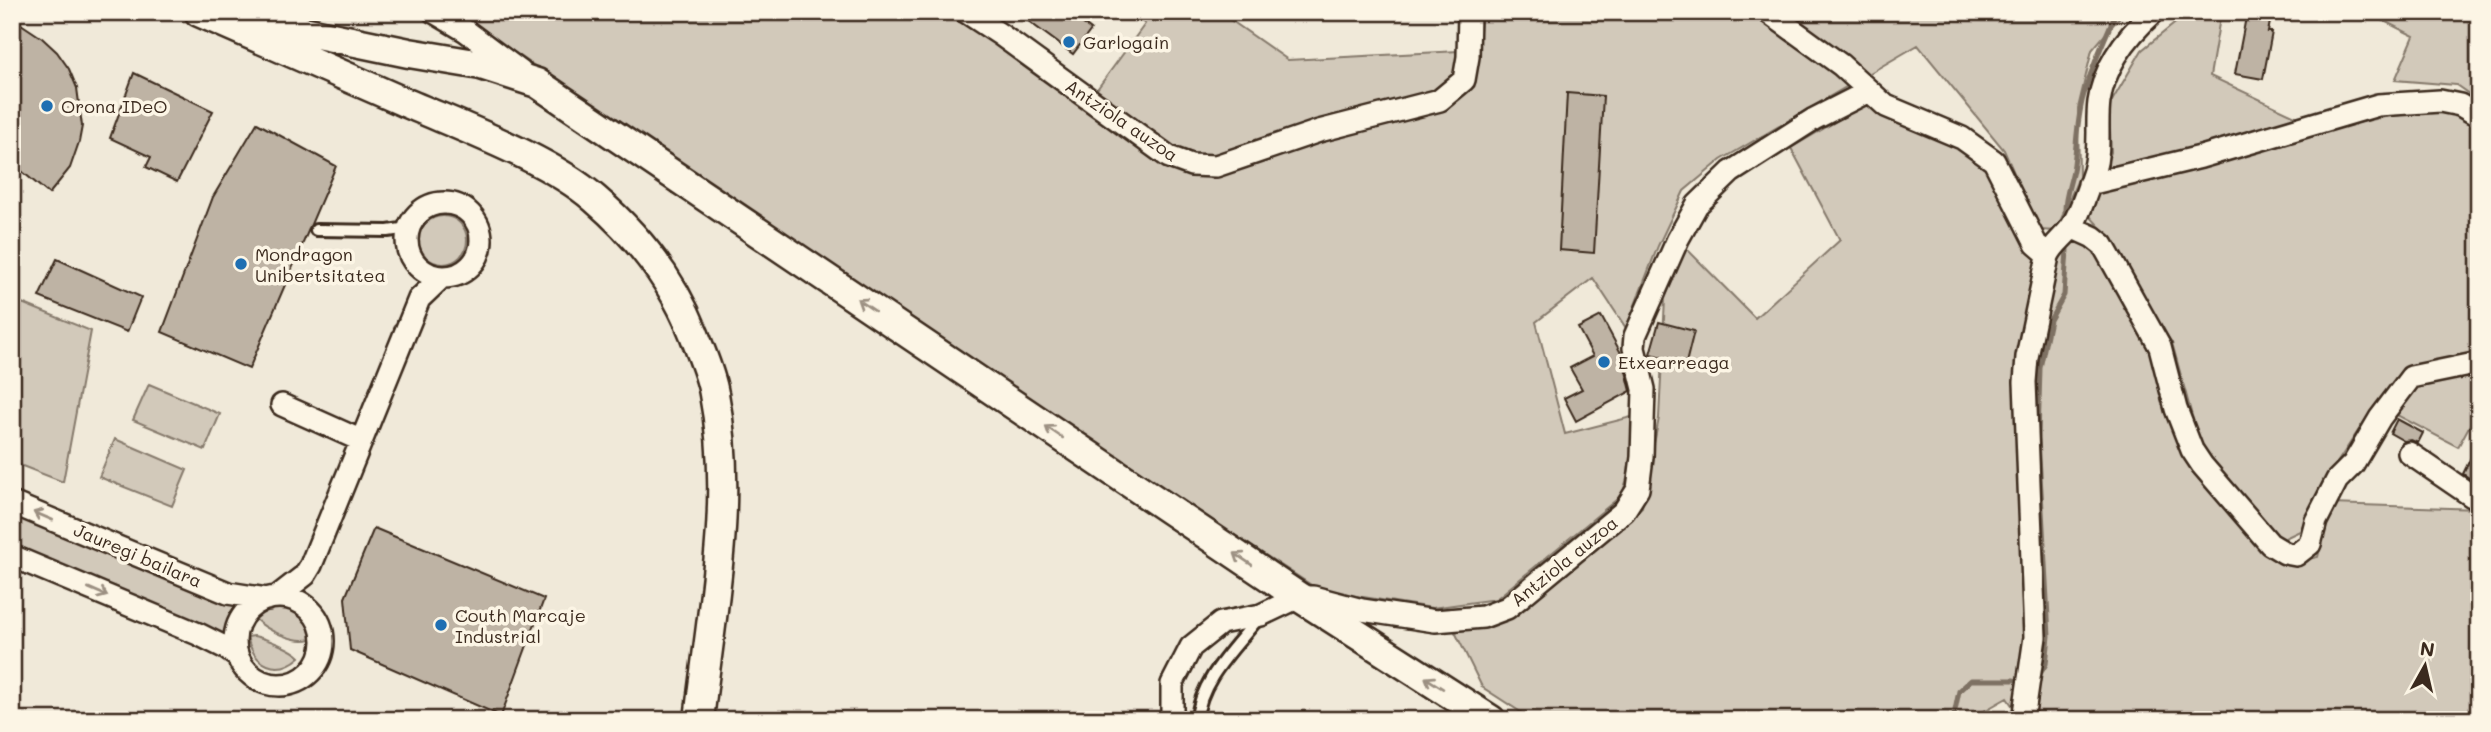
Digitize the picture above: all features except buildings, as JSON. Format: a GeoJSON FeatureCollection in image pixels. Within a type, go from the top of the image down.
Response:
{"type":"FeatureCollection","features":[{"type":"Feature","properties":{"kind":"main road"},"geometry":{"type":"LineString","coordinates":[[200,12],[487,139],[550,170],[594,198],[646,251],[660,270],[678,299],[702,356],[714,393],[720,443],[722,505],[699,720]]}},
{"type":"Feature","properties":{"kind":"main road"},"geometry":{"type":"LineString","coordinates":[[236,12],[303,31],[481,65],[537,83],[1299,597],[1491,720]]}},
{"type":"Feature","properties":{"kind":"street"},"geometry":{"type":"LineString","coordinates":[[435,12],[466,31],[537,83]]}},
{"type":"Feature","properties":{"kind":"street","name":"Antziola auzoa"},"geometry":{"type":"LineString","coordinates":[[966,12],[1169,156],[1191,165],[1216,166],[1319,131],[1440,100],[1464,80],[1468,57],[1469,12]]}},
{"type":"Feature","properties":{"kind":"street"},"geometry":{"type":"LineString","coordinates":[[1768,12],[1841,65],[1886,106],[1943,129],[1985,152],[1994,161],[2036,244],[2043,250],[2051,249]]}},
{"type":"Feature","properties":{"kind":"street"},"geometry":{"type":"LineString","coordinates":[[2023,720],[2035,637],[2025,382],[2027,357],[2051,249],[2071,227],[2089,184],[2098,148],[2099,102],[2106,78],[2129,36],[2154,12]]}},
{"type":"Feature","properties":{"kind":"street","name":"Antziola auzoa"},"geometry":{"type":"LineString","coordinates":[[1299,597],[1313,597],[1362,610],[1434,621],[1483,617],[1507,608],[1624,511],[1637,489],[1642,457],[1644,389],[1634,348],[1635,337],[1678,239],[1697,205],[1731,172],[1814,119],[1869,91]]}},
{"type":"Feature","properties":{"kind":"street"},"geometry":{"type":"LineString","coordinates":[[2089,184],[2200,158],[2378,106],[2440,101],[2459,105],[2479,116]]}},
{"type":"Feature","properties":{"kind":"street"},"geometry":{"type":"LineString","coordinates":[[449,203],[460,206],[476,220],[481,231],[482,243],[478,257],[469,268],[457,275],[442,277],[428,273],[410,256],[408,228],[414,217],[426,206],[449,203]]}},
{"type":"Feature","properties":{"kind":"street"},"geometry":{"type":"LineString","coordinates":[[2071,227],[2103,245],[2160,347],[2179,420],[2192,450],[2270,544],[2285,553],[2296,555],[2310,544],[2316,521],[2337,480],[2353,464],[2379,418],[2411,377],[2479,363]]}},
{"type":"Feature","properties":{"kind":"street"},"geometry":{"type":"LineString","coordinates":[[414,261],[419,299]]}},
{"type":"Feature","properties":{"kind":"street"},"geometry":{"type":"LineString","coordinates":[[312,612],[305,575],[419,299],[442,277]]}},
{"type":"Feature","properties":{"kind":"street"},"geometry":{"type":"LineString","coordinates":[[282,405],[360,440]]}},
{"type":"Feature","properties":{"kind":"street"},"geometry":{"type":"LineString","coordinates":[[2409,453],[2472,496],[2479,498]]}},
{"type":"Feature","properties":{"kind":"street","name":"Jauregi bailara"},"geometry":{"type":"LineString","coordinates":[[12,503],[228,593],[273,597]]}},
{"type":"Feature","properties":{"kind":"street"},"geometry":{"type":"LineString","coordinates":[[12,556],[198,634],[238,657],[247,671],[260,680],[287,684],[301,679],[312,670],[320,658],[324,643],[322,629],[305,605],[294,599],[273,597]]}},
{"type":"Feature","properties":{"kind":"street"},"geometry":{"type":"LineString","coordinates":[[238,657],[235,641],[239,622],[248,609],[273,597],[305,575]]}},
{"type":"Feature","properties":{"kind":"street"},"geometry":{"type":"LineString","coordinates":[[1172,720],[1172,684],[1191,646],[1221,623],[1261,615],[1299,597]]}},
{"type":"Feature","properties":{"kind":"lane"},"geometry":{"type":"LineString","coordinates":[[316,230],[388,231],[408,228]]}},
{"type":"Feature","properties":{"kind":"lane"},"geometry":{"type":"LineString","coordinates":[[1198,720],[1198,706],[1211,679],[1261,615]]}},
{"type":"Feature","properties":{"kind":"shaded area"},"geometry":{"type":"Polygon","coordinates":[[[455,12],[936,12],[969,26],[1164,163],[1213,179],[1270,157],[1196,154],[1168,145],[1095,92],[1145,24],[1130,12],[1219,12],[1288,60],[1478,50],[1482,12],[2124,12],[2092,50],[2078,108],[2079,177],[2056,231],[2039,230],[2004,150],[1918,45],[1721,160],[1684,191],[1658,246],[1626,328],[1593,278],[1536,322],[1565,434],[1635,416],[1632,462],[1622,495],[1496,599],[1432,608],[1319,590],[1052,416],[455,12]]]}},
{"type":"Feature","properties":{"kind":"shaded area"},"geometry":{"type":"Polygon","coordinates":[[[2189,12],[2221,12],[2210,76],[2325,130],[2417,110],[2460,115],[2479,129],[2479,408],[2458,447],[2376,404],[2323,484],[2300,531],[2283,539],[2267,529],[2200,445],[2172,343],[2135,289],[2109,237],[2088,214],[2111,152],[2109,106],[2142,50],[2189,12]]]}},
{"type":"Feature","properties":{"kind":"shaded area"},"geometry":{"type":"Polygon","coordinates":[[[2366,12],[2479,12],[2479,101],[2456,85],[2395,80],[2414,36],[2366,12]]]}},
{"type":"Feature","properties":{"kind":"shaded area"},"geometry":{"type":"Polygon","coordinates":[[[1867,103],[1973,154],[2001,189],[2036,261],[2064,253],[2074,239],[2096,250],[2151,350],[2180,450],[2268,555],[2298,561],[2318,557],[2331,504],[2479,509],[2479,720],[2022,720],[2007,698],[1968,720],[1533,720],[1482,687],[1455,632],[1510,619],[1642,507],[1659,418],[1665,299],[1685,247],[1755,318],[1840,240],[1791,148],[1867,103]]]}},
{"type":"Feature","properties":{"kind":"shaded area"},"geometry":{"type":"Polygon","coordinates":[[[443,216],[460,223],[467,240],[460,257],[443,264],[426,257],[419,240],[426,223],[443,216]]]}},
{"type":"Feature","properties":{"kind":"shaded area"},"geometry":{"type":"Polygon","coordinates":[[[12,299],[91,331],[63,482],[12,462],[12,299]]]}},
{"type":"Feature","properties":{"kind":"shaded area"},"geometry":{"type":"Polygon","coordinates":[[[149,384],[220,414],[205,450],[133,420],[149,384]]]}},
{"type":"Feature","properties":{"kind":"shaded area"},"geometry":{"type":"Polygon","coordinates":[[[115,439],[187,470],[172,506],[99,477],[115,439]]]}},
{"type":"Feature","properties":{"kind":"shaded area"},"geometry":{"type":"Polygon","coordinates":[[[12,510],[238,603],[227,623],[225,638],[12,548],[12,510]]]}},
{"type":"Feature","properties":{"kind":"shaded area"},"geometry":{"type":"Polygon","coordinates":[[[281,606],[302,618],[311,639],[297,640],[281,635],[254,618],[271,607],[281,606]]]}},
{"type":"Feature","properties":{"kind":"shaded area"},"geometry":{"type":"Polygon","coordinates":[[[254,636],[278,644],[300,657],[283,666],[268,665],[255,655],[250,647],[247,637],[254,636]]]}},
{"type":"Feature","properties":{"kind":"waterway"},"geometry":{"type":"LineString","coordinates":[[2065,213],[2082,103],[2116,12]]}},
{"type":"Feature","properties":{"kind":"waterway"},"geometry":{"type":"LineString","coordinates":[[2040,674],[2046,664],[2049,636],[2038,438],[2040,368],[2050,320],[2064,295],[2067,250]]}},
{"type":"Feature","properties":{"kind":"waterway"},"geometry":{"type":"LineString","coordinates":[[1953,720],[1959,691],[1971,680],[2014,680]]}},
{"type":"Feature","properties":{"kind":"place","name":"Garlogain"},"geometry":{"type":"Point","coordinates":[1069,42]}},
{"type":"Feature","properties":{"kind":"place","name":"Orona IDeO"},"geometry":{"type":"Point","coordinates":[47,106]}},
{"type":"Feature","properties":{"kind":"place","name":"Mondragon Unibertsitatea"},"geometry":{"type":"Point","coordinates":[241,264]}},
{"type":"Feature","properties":{"kind":"place","name":"Etxearreaga"},"geometry":{"type":"Point","coordinates":[1604,362]}},
{"type":"Feature","properties":{"kind":"place","name":"Couth Marcaje Industrial"},"geometry":{"type":"Point","coordinates":[441,625]}}]}
